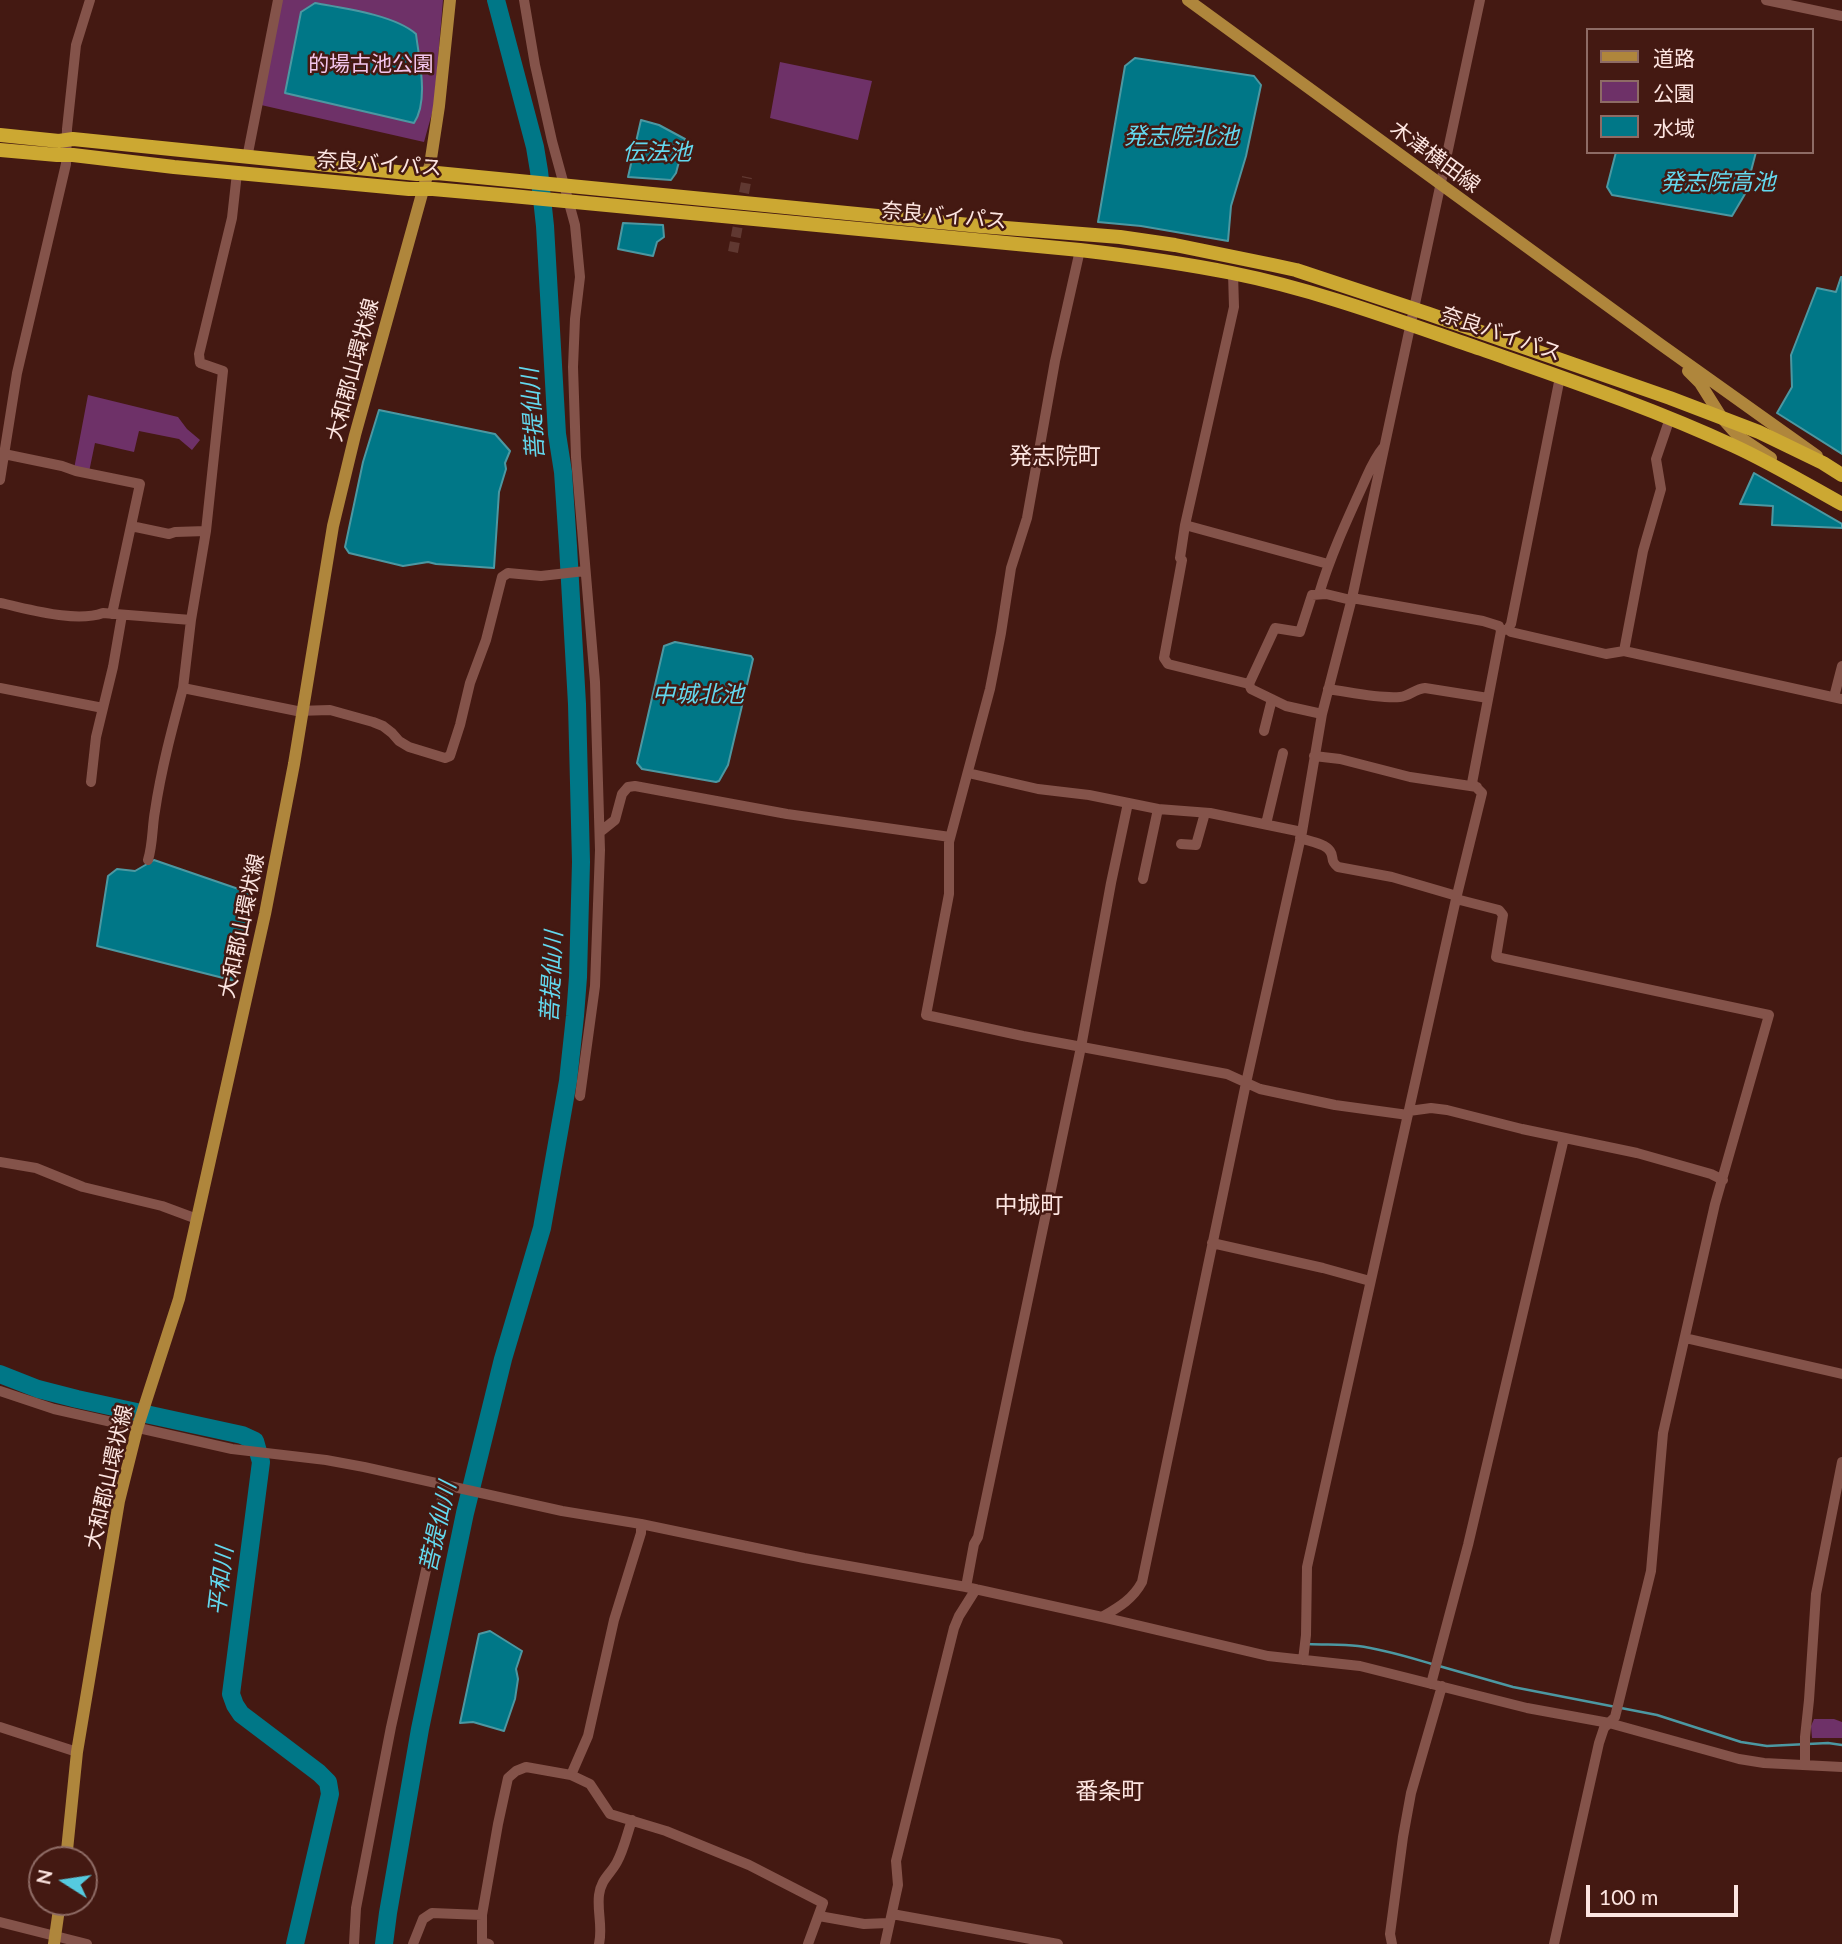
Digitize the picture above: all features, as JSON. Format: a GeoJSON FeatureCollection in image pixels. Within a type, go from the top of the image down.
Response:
{"type":"FeatureCollection","features":[{"type":"Feature","properties":{"kind":"highway","name":"奈良バイパス"},"geometry":{"type":"LineString","coordinates":[[0,135],[201,151],[247,158],[417,174],[437,173],[1148,241],[1235,257],[1296,270],[1415,309],[1722,418],[1759,432],[1842,475]]}},
{"type":"Feature","properties":{"kind":"highway","name":"奈良バイパス"},"geometry":{"type":"LineString","coordinates":[[0,150],[78,155],[409,189],[512,195],[1080,250],[1233,273],[1304,291],[1411,326],[1670,418],[1735,447],[1842,504]]}},
{"type":"Feature","properties":{"kind":"main road","name":"大和郡山環状線"},"geometry":{"type":"LineString","coordinates":[[67,1846],[77,1752],[119,1501],[142,1417],[176,1312],[268,901],[284,822],[333,526],[361,411],[424,189],[439,106],[450,0]]}},
{"type":"Feature","properties":{"kind":"main road","name":"木津横田線"},"geometry":{"type":"LineString","coordinates":[[1188,0],[1660,344],[1816,454],[1823,463]]}},
{"type":"Feature","properties":{"kind":"main road","name":"木津横田線"},"geometry":{"type":"LineString","coordinates":[[1660,344],[1700,383],[1722,418],[1738,436],[1781,463],[1810,486]]}},
{"type":"Feature","properties":{"kind":"main road"},"geometry":{"type":"LineString","coordinates":[[54,1940],[58,1916]]}},
{"type":"Feature","properties":{"kind":"street"},"geometry":{"type":"LineString","coordinates":[[0,480],[17,373],[56,210],[66,155],[76,45],[90,0]]}},
{"type":"Feature","properties":{"kind":"street"},"geometry":{"type":"LineString","coordinates":[[247,158],[278,0]]}},
{"type":"Feature","properties":{"kind":"street"},"geometry":{"type":"LineString","coordinates":[[524,0],[560,186],[575,225],[580,277],[573,367],[576,457],[583,572],[594,669],[600,832],[595,986],[580,1096]]}},
{"type":"Feature","properties":{"kind":"street"},"geometry":{"type":"LineString","coordinates":[[1102,1617],[1130,1599],[1142,1582],[1246,1083],[1301,835],[1322,714],[1352,599],[1480,0]]}},
{"type":"Feature","properties":{"kind":"street"},"geometry":{"type":"LineString","coordinates":[[1766,0],[1842,16]]}},
{"type":"Feature","properties":{"kind":"street"},"geometry":{"type":"LineString","coordinates":[[148,860],[168,742],[183,688],[206,531],[223,371],[200,363],[199,354],[232,218],[237,173]]}},
{"type":"Feature","properties":{"kind":"street"},"geometry":{"type":"LineString","coordinates":[[1080,250],[1055,361],[1027,518],[1011,568],[990,689],[950,837],[949,894],[926,1015],[1227,1074],[1260,1090],[1335,1105],[1408,1113],[1431,1108],[1447,1110],[1637,1153],[1711,1174],[1723,1180]]}},
{"type":"Feature","properties":{"kind":"street"},"geometry":{"type":"LineString","coordinates":[[1233,273],[1234,307],[1185,525],[1180,573],[1164,658],[1168,664],[1249,684]]}},
{"type":"Feature","properties":{"kind":"street"},"geometry":{"type":"LineString","coordinates":[[1303,1660],[1307,1567],[1456,898],[1482,793],[1472,783],[1504,630],[1511,624],[1560,377]]}},
{"type":"Feature","properties":{"kind":"street"},"geometry":{"type":"LineString","coordinates":[[1624,651],[1643,551],[1661,489],[1656,458],[1670,418]]}},
{"type":"Feature","properties":{"kind":"street"},"geometry":{"type":"LineString","coordinates":[[1319,594],[1328,564],[1372,462],[1385,446]]}},
{"type":"Feature","properties":{"kind":"street"},"geometry":{"type":"LineString","coordinates":[[4,454],[140,484],[117,615],[113,667],[96,737],[92,782]]}},
{"type":"Feature","properties":{"kind":"street"},"geometry":{"type":"LineString","coordinates":[[1185,525],[1328,564]]}},
{"type":"Feature","properties":{"kind":"street"},"geometry":{"type":"LineString","coordinates":[[131,526],[169,534],[206,531]]}},
{"type":"Feature","properties":{"kind":"street"},"geometry":{"type":"LineString","coordinates":[[183,688],[303,711],[330,710],[383,726],[398,741],[409,747],[445,758],[450,757],[470,683],[486,640],[502,577],[508,573],[541,576],[583,572]]}},
{"type":"Feature","properties":{"kind":"street"},"geometry":{"type":"LineString","coordinates":[[1249,684],[1275,628],[1300,632],[1312,595],[1319,594],[1483,621],[1511,632],[1606,654],[1624,651],[1838,698],[1842,666]]}},
{"type":"Feature","properties":{"kind":"street"},"geometry":{"type":"LineString","coordinates":[[0,603],[53,614],[92,617],[103,613],[191,620]]}},
{"type":"Feature","properties":{"kind":"street"},"geometry":{"type":"LineString","coordinates":[[1249,684],[1251,689],[1286,706],[1322,714]]}},
{"type":"Feature","properties":{"kind":"street"},"geometry":{"type":"LineString","coordinates":[[0,688],[103,708]]}},
{"type":"Feature","properties":{"kind":"street"},"geometry":{"type":"LineString","coordinates":[[1328,689],[1393,698],[1405,697],[1417,689],[1425,688],[1488,698]]}},
{"type":"Feature","properties":{"kind":"street"},"geometry":{"type":"LineString","coordinates":[[1264,731],[1272,699]]}},
{"type":"Feature","properties":{"kind":"street"},"geometry":{"type":"LineString","coordinates":[[1266,824],[1283,753]]}},
{"type":"Feature","properties":{"kind":"street"},"geometry":{"type":"LineString","coordinates":[[1314,756],[1340,759],[1410,777],[1477,787]]}},
{"type":"Feature","properties":{"kind":"street"},"geometry":{"type":"LineString","coordinates":[[968,773],[1038,789],[1266,824],[1325,846],[1330,851],[1333,863],[1338,867],[1392,877],[1499,910],[1503,915],[1496,957],[1769,1015],[1715,1204],[1663,1433],[1651,1571],[1615,1717],[1604,1728],[1599,1743],[1555,1944]]}},
{"type":"Feature","properties":{"kind":"street"},"geometry":{"type":"LineString","coordinates":[[600,832],[615,820],[622,794],[628,787],[635,786],[788,814],[950,837]]}},
{"type":"Feature","properties":{"kind":"street"},"geometry":{"type":"LineString","coordinates":[[884,1944],[898,1885],[895,1861],[954,1628],[971,1588],[974,1544],[978,1536],[1081,1047],[1128,803]]}},
{"type":"Feature","properties":{"kind":"street"},"geometry":{"type":"LineString","coordinates":[[1143,879],[1158,808]]}},
{"type":"Feature","properties":{"kind":"street"},"geometry":{"type":"LineString","coordinates":[[1181,844],[1196,845],[1205,813]]}},
{"type":"Feature","properties":{"kind":"street"},"geometry":{"type":"LineString","coordinates":[[1392,1944],[1390,1934],[1411,1793],[1564,1138]]}},
{"type":"Feature","properties":{"kind":"street"},"geometry":{"type":"LineString","coordinates":[[0,1162],[36,1168],[83,1187],[162,1206],[197,1219]]}},
{"type":"Feature","properties":{"kind":"street"},"geometry":{"type":"LineString","coordinates":[[1212,1243],[1323,1268],[1370,1282]]}},
{"type":"Feature","properties":{"kind":"street"},"geometry":{"type":"LineString","coordinates":[[1685,1338],[1842,1374]]}},
{"type":"Feature","properties":{"kind":"street"},"geometry":{"type":"LineString","coordinates":[[0,1391],[54,1409],[142,1417],[232,1449],[364,1467],[562,1511],[971,1588],[1268,1656],[1360,1666],[1527,1708],[1609,1723],[1739,1759],[1842,1767]]}},
{"type":"Feature","properties":{"kind":"street"},"geometry":{"type":"LineString","coordinates":[[1805,1765],[1816,1594],[1842,1462]]}},
{"type":"Feature","properties":{"kind":"street"},"geometry":{"type":"LineString","coordinates":[[354,1944],[356,1908],[391,1727],[447,1485]]}},
{"type":"Feature","properties":{"kind":"street"},"geometry":{"type":"LineString","coordinates":[[571,1775],[588,1736],[614,1620],[641,1533],[641,1524]]}},
{"type":"Feature","properties":{"kind":"street"},"geometry":{"type":"LineString","coordinates":[[0,1727],[77,1752]]}},
{"type":"Feature","properties":{"kind":"street"},"geometry":{"type":"LineString","coordinates":[[489,1944],[482,1942],[482,1915],[498,1824],[509,1778],[526,1767],[571,1775],[590,1784],[610,1814],[666,1831],[738,1860],[823,1903],[808,1944]]}},
{"type":"Feature","properties":{"kind":"street"},"geometry":{"type":"LineString","coordinates":[[599,1944],[602,1934],[599,1895],[603,1879],[617,1863],[632,1820]]}},
{"type":"Feature","properties":{"kind":"street"},"geometry":{"type":"LineString","coordinates":[[413,1944],[423,1919],[432,1913],[482,1915]]}},
{"type":"Feature","properties":{"kind":"street"},"geometry":{"type":"LineString","coordinates":[[819,1916],[864,1924],[890,1918],[1058,1944]]}},
{"type":"Feature","properties":{"kind":"street"},"geometry":{"type":"LineString","coordinates":[[0,1922],[54,1940],[87,1944]]}},
{"type":"Feature","properties":{"kind":"green space","name":"的場古池公園"},"geometry":{"type":"Polygon","coordinates":[[[281,0],[443,0],[434,106],[424,142],[261,105],[281,0]]]}},
{"type":"Feature","properties":{"kind":"green space"},"geometry":{"type":"Polygon","coordinates":[[[780,62],[872,81],[858,140],[770,118],[780,62]]]}},
{"type":"Feature","properties":{"kind":"green space"},"geometry":{"type":"Polygon","coordinates":[[[88,395],[178,417],[200,440],[192,450],[179,439],[139,431],[134,452],[95,443],[89,472],[74,469],[88,395]]]}},
{"type":"Feature","properties":{"kind":"green space"},"geometry":{"type":"Polygon","coordinates":[[[1814,1719],[1834,1719],[1842,1722],[1842,1738],[1812,1738],[1811,1726],[1814,1719]]]}},
{"type":"Feature","properties":{"kind":"water"},"geometry":{"type":"Polygon","coordinates":[[[315,3],[382,17],[407,27],[416,34],[422,92],[419,114],[414,123],[285,93],[301,12],[315,3]]]}},
{"type":"Feature","properties":{"kind":"water","name":"発志院北池"},"geometry":{"type":"Polygon","coordinates":[[[1135,58],[1254,76],[1261,85],[1246,156],[1231,206],[1228,241],[1141,226],[1098,222],[1125,66],[1135,58]]]}},
{"type":"Feature","properties":{"kind":"water","name":"伝法池"},"geometry":{"type":"Polygon","coordinates":[[[641,120],[659,125],[685,139],[676,173],[671,180],[628,177],[641,120]]]}},
{"type":"Feature","properties":{"kind":"water","name":"発志院高池"},"geometry":{"type":"Polygon","coordinates":[[[1615,154],[1755,154],[1745,194],[1732,216],[1612,195],[1607,187],[1615,154]]]}},
{"type":"Feature","properties":{"kind":"water"},"geometry":{"type":"Polygon","coordinates":[[[623,223],[663,225],[664,237],[657,242],[653,256],[618,249],[623,223]]]}},
{"type":"Feature","properties":{"kind":"water"},"geometry":{"type":"Polygon","coordinates":[[[1841,277],[1842,454],[1777,413],[1792,387],[1791,355],[1817,288],[1836,292],[1841,277]]]}},
{"type":"Feature","properties":{"kind":"water"},"geometry":{"type":"Polygon","coordinates":[[[379,410],[495,434],[510,451],[499,492],[494,568],[428,562],[403,566],[349,553],[345,547],[363,462],[379,410]]]}},
{"type":"Feature","properties":{"kind":"water"},"geometry":{"type":"Polygon","coordinates":[[[1754,473],[1842,524],[1842,528],[1772,525],[1773,506],[1740,504],[1754,473]]]}},
{"type":"Feature","properties":{"kind":"water","name":"中城北池"},"geometry":{"type":"Polygon","coordinates":[[[675,642],[751,656],[753,659],[728,765],[716,782],[642,769],[637,763],[664,646],[675,642]]]}},
{"type":"Feature","properties":{"kind":"water"},"geometry":{"type":"Polygon","coordinates":[[[154,860],[253,894],[235,981],[97,946],[108,876],[117,869],[135,871],[154,860]]]}},
{"type":"Feature","properties":{"kind":"water"},"geometry":{"type":"Polygon","coordinates":[[[490,1631],[522,1651],[516,1669],[518,1679],[515,1699],[504,1731],[473,1722],[460,1723],[479,1634],[490,1631]]]}},
{"type":"Feature","properties":{"kind":"waterway","name":"菩提仙川"},"geometry":{"type":"LineString","coordinates":[[384,1944],[420,1729],[465,1513],[503,1359],[542,1228],[568,1081],[578,977],[581,862],[577,704],[545,226],[535,147],[496,0]]}},
{"type":"Feature","properties":{"kind":"waterway","name":"平和川"},"geometry":{"type":"LineString","coordinates":[[0,1374],[38,1389],[242,1435],[255,1441],[261,1462],[231,1694],[241,1714],[328,1782],[330,1794],[295,1944]]}},
{"type":"Feature","properties":{"kind":"waterway"},"geometry":{"type":"LineString","coordinates":[[1308,1644],[1367,1647],[1432,1664]]}},
{"type":"Feature","properties":{"kind":"waterway"},"geometry":{"type":"LineString","coordinates":[[1439,1666],[1513,1687],[1657,1715],[1741,1742],[1767,1746],[1828,1743],[1842,1745]]}},
{"type":"Feature","properties":{"kind":"tunnel"},"geometry":{"type":"LineString","coordinates":[[733,252],[747,177]]}},
{"type":"Feature","properties":{"kind":"district","name":"発志院町"},"geometry":{"type":"Point","coordinates":[1055,457]}},
{"type":"Feature","properties":{"kind":"district","name":"中城町"},"geometry":{"type":"Point","coordinates":[1029,1206]}},
{"type":"Feature","properties":{"kind":"district","name":"番条町"},"geometry":{"type":"Point","coordinates":[1110,1792]}}]}
